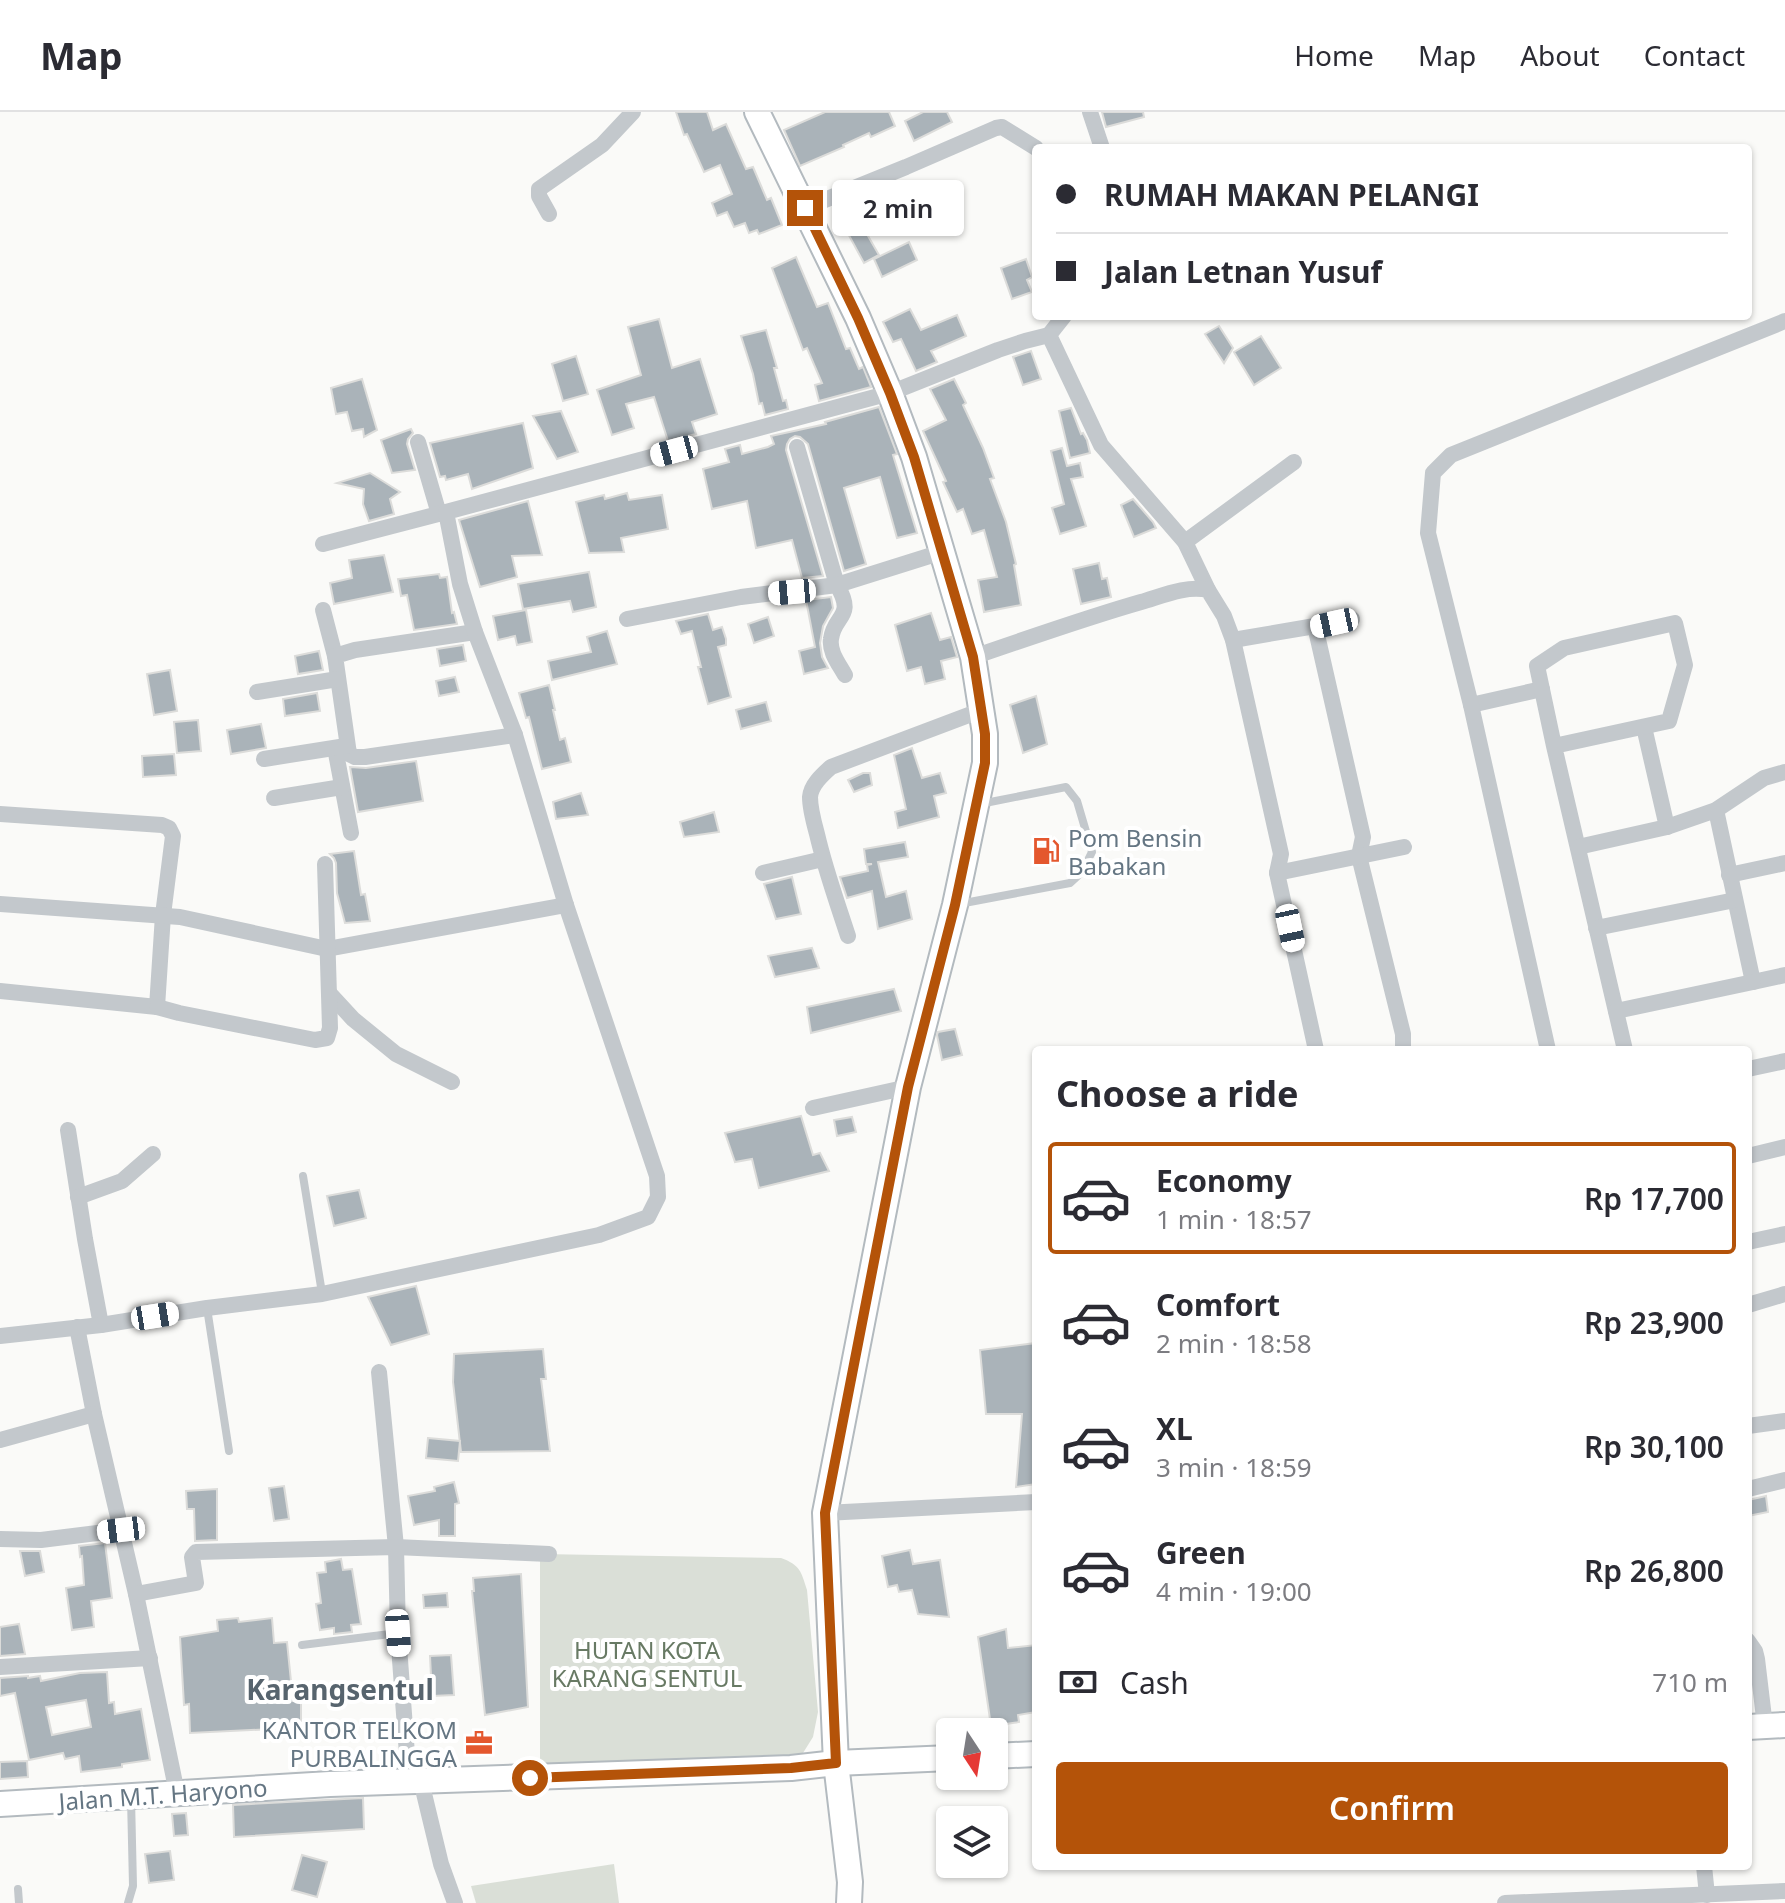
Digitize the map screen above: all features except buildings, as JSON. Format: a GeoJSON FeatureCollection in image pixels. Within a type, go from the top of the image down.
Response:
{"type":"FeatureCollection","features":[{"type":"Feature","properties":{"kind":"street"},"geometry":{"type":"LineString","coordinates":[[549,214],[539,196],[539,189],[602,145],[633,112]]}},
{"type":"Feature","properties":{"kind":"street"},"geometry":{"type":"LineString","coordinates":[[757,112],[858,318],[914,457],[973,657],[985,734],[985,763],[955,905],[908,1087],[825,1513],[836,1763],[850,1882],[849,1903]]}},
{"type":"Feature","properties":{"kind":"street"},"geometry":{"type":"LineString","coordinates":[[1090,112],[1101,144]]}},
{"type":"Feature","properties":{"kind":"street"},"geometry":{"type":"LineString","coordinates":[[805,208],[996,128],[1002,127],[1032,146]]}},
{"type":"Feature","properties":{"kind":"street"},"geometry":{"type":"LineString","coordinates":[[323,544],[890,393],[998,350],[1049,335],[1061,320]]}},
{"type":"Feature","properties":{"kind":"street"},"geometry":{"type":"LineString","coordinates":[[1547,1046],[1471,705],[1428,533],[1433,473],[1451,455],[1785,321]]}},
{"type":"Feature","properties":{"kind":"street"},"geometry":{"type":"LineString","coordinates":[[1049,335],[1101,445],[1185,542],[1224,616],[1233,640],[1281,854],[1277,873],[1315,1046]]}},
{"type":"Feature","properties":{"kind":"street"},"geometry":{"type":"LineString","coordinates":[[0,1336],[322,1294],[599,1235],[648,1217],[658,1197],[657,1176],[566,905],[515,735],[475,632],[443,513],[418,442]]}},
{"type":"Feature","properties":{"kind":"street"},"geometry":{"type":"LineString","coordinates":[[797,447],[844,602],[845,613],[831,635],[831,643],[845,675]]}},
{"type":"Feature","properties":{"kind":"street"},"geometry":{"type":"LineString","coordinates":[[1185,542],[1294,462]]}},
{"type":"Feature","properties":{"kind":"street"},"geometry":{"type":"LineString","coordinates":[[627,619],[741,597],[837,585],[942,552]]}},
{"type":"Feature","properties":{"kind":"street"},"geometry":{"type":"LineString","coordinates":[[973,657],[1179,591],[1193,588],[1208,590]]}},
{"type":"Feature","properties":{"kind":"street"},"geometry":{"type":"LineString","coordinates":[[323,610],[338,679],[342,787],[351,833]]}},
{"type":"Feature","properties":{"kind":"street"},"geometry":{"type":"LineString","coordinates":[[1233,640],[1352,619]]}},
{"type":"Feature","properties":{"kind":"street"},"geometry":{"type":"LineString","coordinates":[[1554,746],[1669,721],[1685,665],[1675,623],[1564,648],[1537,666],[1554,746],[1624,1046]]}},
{"type":"Feature","properties":{"kind":"street"},"geometry":{"type":"LineString","coordinates":[[1315,626],[1363,837],[1359,856],[1403,1034],[1403,1046]]}},
{"type":"Feature","properties":{"kind":"street"},"geometry":{"type":"LineString","coordinates":[[335,656],[355,650],[475,632]]}},
{"type":"Feature","properties":{"kind":"street"},"geometry":{"type":"LineString","coordinates":[[257,692],[338,679]]}},
{"type":"Feature","properties":{"kind":"street"},"geometry":{"type":"LineString","coordinates":[[1471,705],[1542,689]]}},
{"type":"Feature","properties":{"kind":"street"},"geometry":{"type":"LineString","coordinates":[[848,936],[812,816],[810,796],[820,777],[831,767],[982,710]]}},
{"type":"Feature","properties":{"kind":"street"},"geometry":{"type":"LineString","coordinates":[[1644,727],[1667,827]]}},
{"type":"Feature","properties":{"kind":"street"},"geometry":{"type":"LineString","coordinates":[[342,747],[355,757],[365,757],[515,735]]}},
{"type":"Feature","properties":{"kind":"street"},"geometry":{"type":"LineString","coordinates":[[264,759],[342,747]]}},
{"type":"Feature","properties":{"kind":"street"},"geometry":{"type":"LineString","coordinates":[[1578,847],[1667,827],[1716,810],[1764,778],[1785,772]]}},
{"type":"Feature","properties":{"kind":"street"},"geometry":{"type":"LineString","coordinates":[[274,798],[342,787]]}},
{"type":"Feature","properties":{"kind":"street"},"geometry":{"type":"LineString","coordinates":[[1716,810],[1753,982]]}},
{"type":"Feature","properties":{"kind":"street"},"geometry":{"type":"LineString","coordinates":[[0,814],[162,825],[169,828],[173,836],[163,915],[157,1007]]}},
{"type":"Feature","properties":{"kind":"street"},"geometry":{"type":"LineString","coordinates":[[1277,873],[1404,847]]}},
{"type":"Feature","properties":{"kind":"street"},"geometry":{"type":"LineString","coordinates":[[763,873],[823,859]]}},
{"type":"Feature","properties":{"kind":"street"},"geometry":{"type":"LineString","coordinates":[[1729,875],[1785,863]]}},
{"type":"Feature","properties":{"kind":"street"},"geometry":{"type":"LineString","coordinates":[[0,991],[157,1007],[322,1040],[327,1038],[330,1028],[325,864]]}},
{"type":"Feature","properties":{"kind":"street"},"geometry":{"type":"LineString","coordinates":[[1596,928],[1735,900]]}},
{"type":"Feature","properties":{"kind":"street"},"geometry":{"type":"LineString","coordinates":[[0,904],[180,917],[327,949],[566,905]]}},
{"type":"Feature","properties":{"kind":"street"},"geometry":{"type":"LineString","coordinates":[[1616,1011],[1785,975]]}},
{"type":"Feature","properties":{"kind":"street"},"geometry":{"type":"LineString","coordinates":[[329,993],[353,1019],[396,1054],[452,1082]]}},
{"type":"Feature","properties":{"kind":"street"},"geometry":{"type":"LineString","coordinates":[[1752,1068],[1785,1061]]}},
{"type":"Feature","properties":{"kind":"street"},"geometry":{"type":"LineString","coordinates":[[813,1108],[908,1087]]}},
{"type":"Feature","properties":{"kind":"street"},"geometry":{"type":"LineString","coordinates":[[68,1130],[101,1325]]}},
{"type":"Feature","properties":{"kind":"street"},"geometry":{"type":"LineString","coordinates":[[1752,1155],[1785,1147]]}},
{"type":"Feature","properties":{"kind":"street"},"geometry":{"type":"LineString","coordinates":[[78,1197],[122,1181],[153,1154]]}},
{"type":"Feature","properties":{"kind":"street"},"geometry":{"type":"LineString","coordinates":[[1752,1241],[1785,1234]]}},
{"type":"Feature","properties":{"kind":"street"},"geometry":{"type":"LineString","coordinates":[[1752,1304],[1785,1294]]}},
{"type":"Feature","properties":{"kind":"street"},"geometry":{"type":"LineString","coordinates":[[77,1327],[177,1793]]}},
{"type":"Feature","properties":{"kind":"street"},"geometry":{"type":"LineString","coordinates":[[379,1372],[396,1547],[398,1633],[415,1781],[455,1903]]}},
{"type":"Feature","properties":{"kind":"street"},"geometry":{"type":"LineString","coordinates":[[0,1440],[94,1414]]}},
{"type":"Feature","properties":{"kind":"street"},"geometry":{"type":"LineString","coordinates":[[1752,1425],[1785,1421]]}},
{"type":"Feature","properties":{"kind":"street"},"geometry":{"type":"LineString","coordinates":[[1752,1488],[1785,1480]]}},
{"type":"Feature","properties":{"kind":"street"},"geometry":{"type":"LineString","coordinates":[[825,1513],[1032,1502]]}},
{"type":"Feature","properties":{"kind":"street"},"geometry":{"type":"LineString","coordinates":[[0,1539],[41,1540],[121,1530]]}},
{"type":"Feature","properties":{"kind":"street"},"geometry":{"type":"LineString","coordinates":[[136,1594],[196,1583],[192,1557],[196,1552],[396,1547],[549,1554]]}},
{"type":"Feature","properties":{"kind":"street"},"geometry":{"type":"LineString","coordinates":[[1752,1647],[1757,1659],[1766,1726]]}},
{"type":"Feature","properties":{"kind":"street"},"geometry":{"type":"LineString","coordinates":[[0,1667],[150,1658]]}},
{"type":"Feature","properties":{"kind":"street"},"geometry":{"type":"LineString","coordinates":[[1008,1755],[1032,1754]]}},
{"type":"Feature","properties":{"kind":"street","name":"Jalan M.T. Haryono"},"geometry":{"type":"LineString","coordinates":[[0,1804],[415,1781],[791,1768],[936,1759]]}},
{"type":"Feature","properties":{"kind":"street"},"geometry":{"type":"LineString","coordinates":[[1704,1870],[1707,1895]]}},
{"type":"Feature","properties":{"kind":"street"},"geometry":{"type":"LineString","coordinates":[[1505,1903],[1785,1891]]}},
{"type":"Feature","properties":{"kind":"lane"},"geometry":{"type":"LineString","coordinates":[[955,905],[1070,883],[1082,872],[1092,852],[1077,801],[1066,787],[975,805]]}},
{"type":"Feature","properties":{"kind":"lane"},"geometry":{"type":"LineString","coordinates":[[303,1176],[322,1294]]}},
{"type":"Feature","properties":{"kind":"lane"},"geometry":{"type":"LineString","coordinates":[[207,1308],[229,1451]]}},
{"type":"Feature","properties":{"kind":"lane"},"geometry":{"type":"LineString","coordinates":[[302,1645],[398,1633]]}},
{"type":"Feature","properties":{"kind":"lane"},"geometry":{"type":"LineString","coordinates":[[128,1903],[133,1886],[131,1797]]}},
{"type":"Feature","properties":{"kind":"lane"},"geometry":{"type":"LineString","coordinates":[[18,1889],[19,1903]]}},
{"type":"Feature","properties":{"kind":"green space","name":"HUTAN KOTA KARANG SENTUL"},"geometry":{"type":"Polygon","coordinates":[[[540,1554],[781,1558],[796,1566],[807,1590],[818,1712],[813,1737],[803,1753],[791,1766],[540,1774],[540,1554]]]}},
{"type":"Feature","properties":{"kind":"green space"},"geometry":{"type":"Polygon","coordinates":[[[614,1864],[619,1903],[476,1903],[471,1886],[614,1864]]]}},
{"type":"Feature","properties":{"kind":"place","name":"Pom Bensin Babakan"},"geometry":{"type":"Point","coordinates":[1046,851]}},
{"type":"Feature","properties":{"kind":"place","name":"KANTOR TELKOM PURBALINGGA"},"geometry":{"type":"Point","coordinates":[479,1743]}},
{"type":"Feature","properties":{"kind":"district","name":"Karangsentul"},"geometry":{"type":"Point","coordinates":[340,1689]}},
{"type":"Feature","properties":{"kind":"route"},"geometry":{"type":"LineString","coordinates":[[530,1778],[791,1768],[836,1763],[825,1513],[908,1087],[955,905],[985,763],[985,734],[973,657],[914,457],[858,318],[805,208]]}}]}
